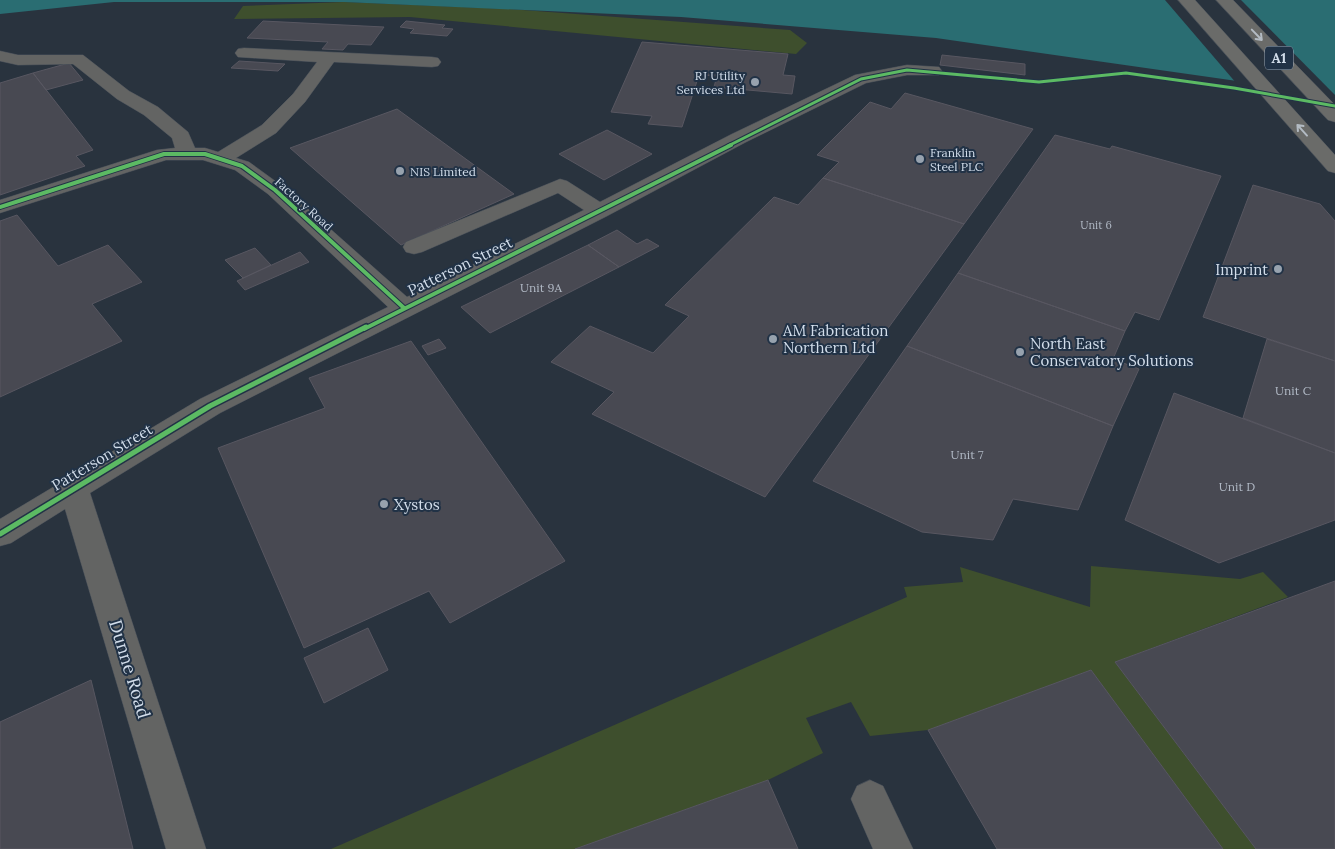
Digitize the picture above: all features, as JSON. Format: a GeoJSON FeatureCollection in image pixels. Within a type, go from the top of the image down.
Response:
{"type":"FeatureCollection","features":[{"type":"Feature","properties":{"kind":"highway","name":"A1"},"geometry":{"type":"LineString","coordinates":[[1186,0],[1335,167]]}},
{"type":"Feature","properties":{"kind":"highway","name":"A1"},"geometry":{"type":"LineString","coordinates":[[1224,0],[1335,116]]}},
{"type":"Feature","properties":{"kind":"street"},"geometry":{"type":"LineString","coordinates":[[244,53],[432,62]]}},
{"type":"Feature","properties":{"kind":"street"},"geometry":{"type":"LineString","coordinates":[[0,56],[18,60],[77,59],[123,95],[151,111],[180,136],[186,154]]}},
{"type":"Feature","properties":{"kind":"street"},"geometry":{"type":"LineString","coordinates":[[220,159],[269,129],[299,98],[329,58]]}},
{"type":"Feature","properties":{"kind":"street","name":"Patterson Street"},"geometry":{"type":"LineString","coordinates":[[0,534],[210,406],[599,211],[739,138],[861,78],[907,70],[933,71]]}},
{"type":"Feature","properties":{"kind":"street","name":"Factory Road"},"geometry":{"type":"LineString","coordinates":[[0,207],[164,154],[205,154],[242,166],[275,190],[404,308]]}},
{"type":"Feature","properties":{"kind":"street"},"geometry":{"type":"LineString","coordinates":[[414,247],[560,185],[599,211]]}},
{"type":"Feature","properties":{"kind":"street","name":"Dunne Road"},"geometry":{"type":"LineString","coordinates":[[74,488],[186,849]]}},
{"type":"Feature","properties":{"kind":"street"},"geometry":{"type":"LineString","coordinates":[[870,799],[894,849]]}},
{"type":"Feature","properties":{"kind":"shaded area"},"geometry":{"type":"Polygon","coordinates":[[[0,0],[1335,0],[1335,95],[936,38],[681,17],[344,2],[114,2],[0,14],[0,0]]]}},
{"type":"Feature","properties":{"kind":"shaded area"},"geometry":{"type":"Polygon","coordinates":[[[344,2],[509,9],[790,30],[807,43],[796,54],[410,17],[234,19],[243,6],[344,2]]]}},
{"type":"Feature","properties":{"kind":"shaded area"},"geometry":{"type":"Polygon","coordinates":[[[1091,566],[1240,579],[1263,572],[1288,597],[1115,662],[1256,849],[1223,849],[1091,670],[928,730],[870,736],[851,702],[806,718],[823,753],[768,780],[575,849],[331,849],[907,597],[904,587],[963,582],[960,567],[1090,607],[1091,566]]]}},
{"type":"Feature","properties":{"kind":"pier"},"geometry":{"type":"Polygon","coordinates":[[[1165,0],[1241,0],[1335,95],[1335,98],[1237,84],[1165,0]]]}},
{"type":"Feature","properties":{"kind":"building"},"geometry":{"type":"Polygon","coordinates":[[[263,21],[384,27],[371,45],[348,44],[343,50],[322,49],[328,42],[247,38],[263,21]]]}},
{"type":"Feature","properties":{"kind":"building"},"geometry":{"type":"Polygon","coordinates":[[[406,21],[445,25],[442,28],[453,29],[447,36],[410,33],[414,29],[400,27],[406,21]]]}},
{"type":"Feature","properties":{"kind":"building","name":"RJ Utility Services Ltd"},"geometry":{"type":"Polygon","coordinates":[[[642,42],[788,54],[783,75],[795,76],[792,94],[714,87],[717,76],[699,75],[682,127],[648,124],[652,116],[611,112],[642,42]]]}},
{"type":"Feature","properties":{"kind":"building"},"geometry":{"type":"Polygon","coordinates":[[[942,55],[1025,64],[1025,75],[940,65],[942,55]]]}},
{"type":"Feature","properties":{"kind":"building"},"geometry":{"type":"Polygon","coordinates":[[[239,61],[285,64],[278,71],[231,68],[239,61]]]}},
{"type":"Feature","properties":{"kind":"building"},"geometry":{"type":"Polygon","coordinates":[[[69,63],[83,80],[46,90],[33,73],[69,63]]]}},
{"type":"Feature","properties":{"kind":"building"},"geometry":{"type":"Polygon","coordinates":[[[33,73],[93,150],[76,156],[85,166],[0,195],[0,83],[33,73]]]}},
{"type":"Feature","properties":{"kind":"building","name":"Franklin Steel PLC"},"geometry":{"type":"Polygon","coordinates":[[[905,93],[1033,129],[964,224],[823,178],[839,162],[817,155],[870,102],[891,109],[905,93]]]}},
{"type":"Feature","properties":{"kind":"building","name":"NIS Limited"},"geometry":{"type":"Polygon","coordinates":[[[397,109],[514,194],[401,245],[290,148],[397,109]]]}},
{"type":"Feature","properties":{"kind":"building"},"geometry":{"type":"Polygon","coordinates":[[[607,130],[652,154],[604,180],[559,154],[607,130]]]}},
{"type":"Feature","properties":{"kind":"building"},"geometry":{"type":"Polygon","coordinates":[[[1055,135],[1110,149],[1112,146],[1221,176],[1159,320],[1135,312],[1125,331],[958,273],[1055,135]]]}},
{"type":"Feature","properties":{"kind":"building","name":"AM Fabrication Northern Ltd"},"geometry":{"type":"Polygon","coordinates":[[[823,178],[964,224],[765,497],[592,414],[614,392],[551,362],[590,326],[653,353],[689,316],[665,305],[774,197],[798,205],[823,178]]]}},
{"type":"Feature","properties":{"kind":"building","name":"Imprint"},"geometry":{"type":"Polygon","coordinates":[[[1253,185],[1320,204],[1335,221],[1335,361],[1203,317],[1253,185]]]}},
{"type":"Feature","properties":{"kind":"building"},"geometry":{"type":"Polygon","coordinates":[[[17,215],[58,266],[108,245],[142,282],[92,304],[122,341],[0,397],[0,221],[17,215]]]}},
{"type":"Feature","properties":{"kind":"building"},"geometry":{"type":"Polygon","coordinates":[[[617,230],[637,244],[647,239],[659,246],[619,267],[588,245],[617,230]]]}},
{"type":"Feature","properties":{"kind":"building"},"geometry":{"type":"Polygon","coordinates":[[[588,245],[619,267],[490,333],[461,307],[588,245]]]}},
{"type":"Feature","properties":{"kind":"building"},"geometry":{"type":"Polygon","coordinates":[[[255,248],[271,265],[243,278],[225,260],[255,248]]]}},
{"type":"Feature","properties":{"kind":"building"},"geometry":{"type":"Polygon","coordinates":[[[300,252],[309,262],[245,290],[237,281],[300,252]]]}},
{"type":"Feature","properties":{"kind":"building","name":"North East Conservatory Solutions"},"geometry":{"type":"Polygon","coordinates":[[[958,273],[1125,331],[1113,359],[1139,369],[1113,426],[907,346],[958,273]]]}},
{"type":"Feature","properties":{"kind":"building"},"geometry":{"type":"Polygon","coordinates":[[[439,339],[446,348],[428,355],[422,346],[439,339]]]}},
{"type":"Feature","properties":{"kind":"building"},"geometry":{"type":"Polygon","coordinates":[[[1267,339],[1335,361],[1335,453],[1243,418],[1267,339]]]}},
{"type":"Feature","properties":{"kind":"building","name":"Xystos"},"geometry":{"type":"Polygon","coordinates":[[[411,341],[565,561],[450,623],[429,591],[304,648],[218,448],[325,408],[309,378],[411,341]]]}},
{"type":"Feature","properties":{"kind":"building"},"geometry":{"type":"Polygon","coordinates":[[[907,346],[1113,426],[1078,510],[1013,499],[993,540],[922,532],[813,481],[907,346]]]}},
{"type":"Feature","properties":{"kind":"building"},"geometry":{"type":"Polygon","coordinates":[[[1174,393],[1335,453],[1335,520],[1219,563],[1125,520],[1174,393]]]}},
{"type":"Feature","properties":{"kind":"building"},"geometry":{"type":"Polygon","coordinates":[[[1335,581],[1335,849],[1256,849],[1115,662],[1335,581]]]}},
{"type":"Feature","properties":{"kind":"building"},"geometry":{"type":"Polygon","coordinates":[[[368,628],[388,670],[324,703],[304,658],[368,628]]]}},
{"type":"Feature","properties":{"kind":"building"},"geometry":{"type":"Polygon","coordinates":[[[1091,670],[1223,849],[997,849],[928,730],[1091,670]]]}},
{"type":"Feature","properties":{"kind":"building"},"geometry":{"type":"Polygon","coordinates":[[[91,680],[133,849],[0,849],[0,722],[91,680]]]}},
{"type":"Feature","properties":{"kind":"building"},"geometry":{"type":"Polygon","coordinates":[[[768,780],[798,849],[575,849],[768,780]]]}},
{"type":"Feature","properties":{"kind":"cycle path"},"geometry":{"type":"LineString","coordinates":[[0,534],[210,406],[861,79],[907,70],[1039,82],[1126,73],[1234,88],[1335,106]]}},
{"type":"Feature","properties":{"kind":"cycle path"},"geometry":{"type":"LineString","coordinates":[[0,207],[164,154],[205,154],[242,166],[275,190],[404,308]]}},
{"type":"Feature","properties":{"kind":"place","name":"RJ Utility Services Ltd"},"geometry":{"type":"Point","coordinates":[755,82]}},
{"type":"Feature","properties":{"kind":"place","name":"Franklin Steel PLC"},"geometry":{"type":"Point","coordinates":[920,159]}},
{"type":"Feature","properties":{"kind":"place","name":"NIS Limited"},"geometry":{"type":"Point","coordinates":[400,171]}},
{"type":"Feature","properties":{"kind":"place","name":"Imprint"},"geometry":{"type":"Point","coordinates":[1278,269]}},
{"type":"Feature","properties":{"kind":"place","name":"AM Fabrication Northern Ltd"},"geometry":{"type":"Point","coordinates":[773,339]}},
{"type":"Feature","properties":{"kind":"place","name":"North East Conservatory Solutions"},"geometry":{"type":"Point","coordinates":[1020,352]}},
{"type":"Feature","properties":{"kind":"place","name":"Xystos"},"geometry":{"type":"Point","coordinates":[384,504]}}]}
